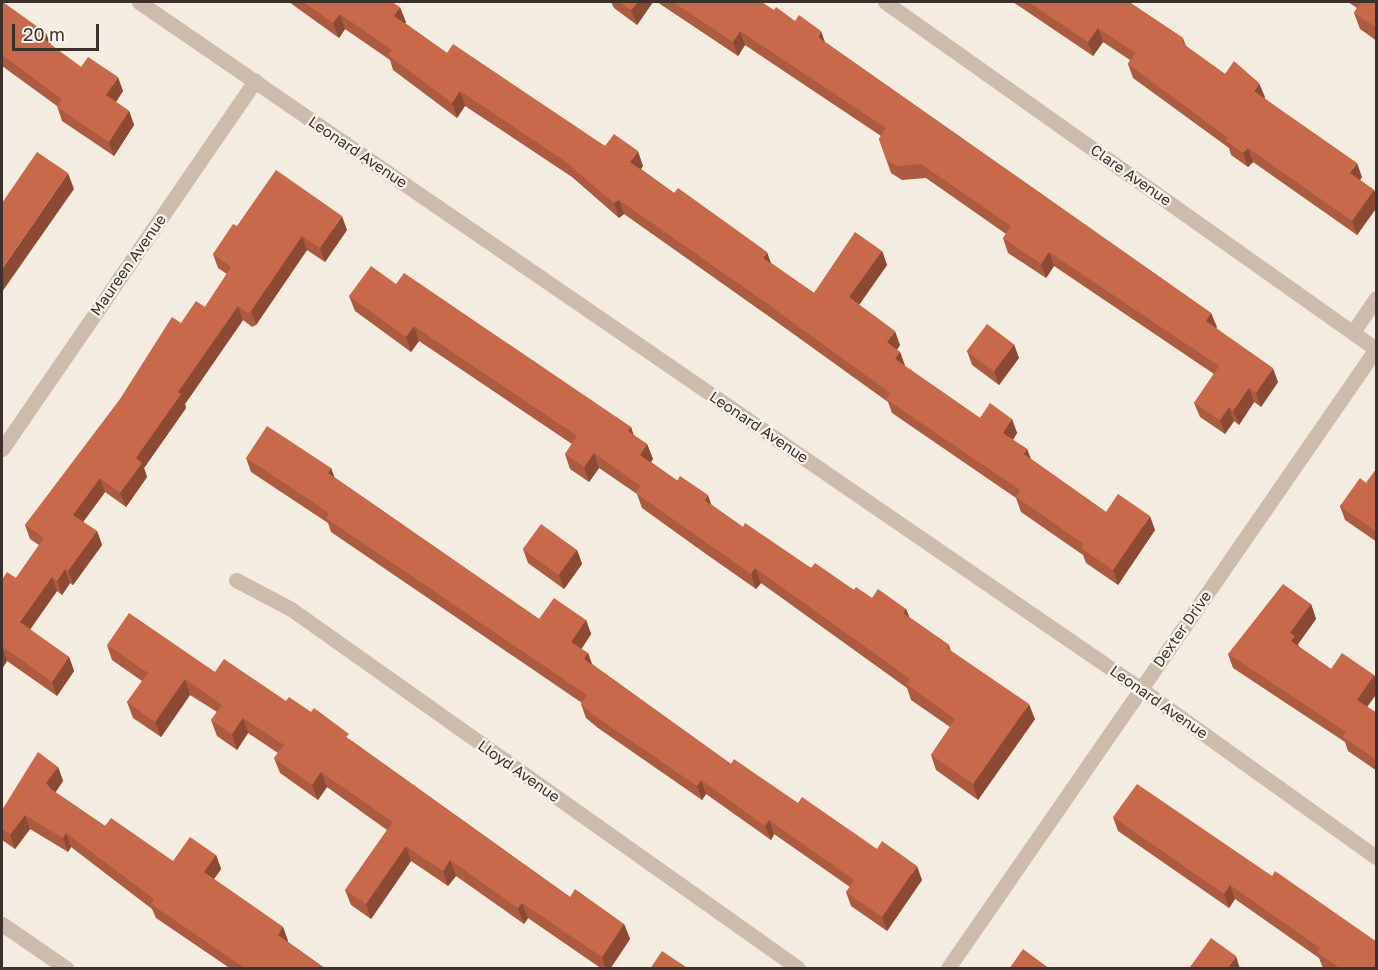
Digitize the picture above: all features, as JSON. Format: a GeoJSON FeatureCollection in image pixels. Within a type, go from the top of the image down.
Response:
{"type":"FeatureCollection","features":[{"type":"Feature","properties":{"kind":"street","name":"Leonard Avenue"},"geometry":{"type":"LineString","coordinates":[[139,2],[1141,689],[1377,856]]}},
{"type":"Feature","properties":{"kind":"street","name":"Clare Avenue"},"geometry":{"type":"LineString","coordinates":[[885,2],[1377,349]]}},
{"type":"Feature","properties":{"kind":"street","name":"Maureen Avenue"},"geometry":{"type":"LineString","coordinates":[[2,449],[255,81]]}},
{"type":"Feature","properties":{"kind":"street"},"geometry":{"type":"LineString","coordinates":[[1353,332],[1377,298]]}},
{"type":"Feature","properties":{"kind":"street","name":"Dexter Drive"},"geometry":{"type":"LineString","coordinates":[[948,969],[1377,349]]}},
{"type":"Feature","properties":{"kind":"street","name":"Lloyd Avenue"},"geometry":{"type":"LineString","coordinates":[[236,580],[291,609],[798,969]]}},
{"type":"Feature","properties":{"kind":"street"},"geometry":{"type":"LineString","coordinates":[[2,924],[66,969]]}},
{"type":"Feature","properties":{"kind":"building"},"geometry":{"type":"Polygon","coordinates":[[[2,2],[46,33],[42,38],[81,67],[88,57],[118,77],[106,95],[129,111],[109,142],[57,107],[62,99],[2,55],[2,2]]]}},
{"type":"Feature","properties":{"kind":"building"},"geometry":{"type":"Polygon","coordinates":[[[303,2],[392,2],[400,7],[394,16],[447,53],[453,44],[605,146],[614,134],[638,151],[630,162],[674,193],[678,188],[767,252],[763,258],[814,293],[855,232],[882,251],[849,297],[895,331],[887,342],[900,352],[895,359],[980,418],[990,403],[1012,419],[1003,433],[1027,449],[1024,454],[1106,512],[1118,494],[1150,516],[1113,570],[1081,548],[1084,544],[1016,497],[1020,490],[886,399],[890,393],[619,200],[614,203],[566,162],[460,91],[452,103],[388,55],[392,50],[340,14],[333,23],[303,2]]]}},
{"type":"Feature","properties":{"kind":"building"},"geometry":{"type":"Polygon","coordinates":[[[619,2],[638,2],[631,10],[619,2]]]}},
{"type":"Feature","properties":{"kind":"building"},"geometry":{"type":"Polygon","coordinates":[[[673,2],[761,2],[774,10],[776,7],[795,21],[799,15],[821,31],[818,37],[1211,313],[1206,321],[1273,368],[1256,393],[1249,388],[1233,411],[1229,407],[1220,420],[1194,403],[1219,366],[1049,252],[1041,264],[1003,238],[1011,226],[921,164],[897,166],[886,159],[879,139],[886,128],[740,31],[733,42],[673,2]]]}},
{"type":"Feature","properties":{"kind":"building"},"geometry":{"type":"Polygon","coordinates":[[[1028,2],[1129,2],[1183,38],[1183,44],[1225,74],[1234,61],[1259,83],[1254,91],[1357,163],[1350,173],[1374,190],[1352,221],[1248,148],[1243,153],[1226,141],[1228,138],[1128,64],[1135,53],[1098,28],[1088,42],[1028,2]]]}},
{"type":"Feature","properties":{"kind":"building"},"geometry":{"type":"Polygon","coordinates":[[[1362,2],[1377,2],[1377,28],[1354,13],[1362,2]]]}},
{"type":"Feature","properties":{"kind":"building"},"geometry":{"type":"Polygon","coordinates":[[[37,152],[68,173],[2,269],[2,203],[37,152]]]}},
{"type":"Feature","properties":{"kind":"building"},"geometry":{"type":"Polygon","coordinates":[[[276,170],[342,216],[320,248],[302,236],[251,311],[247,313],[238,306],[178,392],[181,394],[136,458],[142,463],[120,493],[100,478],[73,515],[97,531],[68,571],[65,569],[57,581],[52,577],[20,622],[69,657],[52,682],[2,646],[2,580],[7,572],[16,578],[44,538],[25,525],[120,399],[172,317],[181,323],[196,301],[205,307],[231,267],[213,254],[233,224],[237,226],[276,170]]]}},
{"type":"Feature","properties":{"kind":"building"},"geometry":{"type":"Polygon","coordinates":[[[371,266],[396,284],[404,273],[631,427],[628,431],[647,444],[640,455],[677,481],[680,476],[708,495],[704,500],[743,527],[745,523],[811,568],[815,563],[854,590],[856,587],[872,598],[878,589],[906,609],[903,613],[949,645],[947,648],[1029,704],[973,784],[931,755],[955,719],[906,684],[910,679],[755,568],[751,574],[636,493],[641,486],[594,453],[584,467],[565,454],[577,436],[414,326],[406,337],[349,296],[371,266]]]}},
{"type":"Feature","properties":{"kind":"building"},"geometry":{"type":"Polygon","coordinates":[[[987,324],[1014,344],[994,372],[967,351],[987,324]]]}},
{"type":"Feature","properties":{"kind":"building"},"geometry":{"type":"Polygon","coordinates":[[[267,426],[331,468],[328,473],[539,619],[554,598],[586,620],[571,642],[588,653],[584,659],[731,764],[734,759],[798,803],[802,797],[877,849],[882,841],[917,866],[882,917],[846,892],[854,880],[769,820],[765,826],[701,780],[697,786],[592,714],[581,704],[587,695],[326,518],[329,513],[246,458],[267,426]]]}},
{"type":"Feature","properties":{"kind":"building"},"geometry":{"type":"Polygon","coordinates":[[[1377,468],[1377,529],[1375,531],[1340,506],[1360,478],[1366,483],[1377,468]]]}},
{"type":"Feature","properties":{"kind":"building"},"geometry":{"type":"Polygon","coordinates":[[[541,524],[577,550],[558,575],[523,549],[541,524]]]}},
{"type":"Feature","properties":{"kind":"building"},"geometry":{"type":"Polygon","coordinates":[[[1283,584],[1311,604],[1290,633],[1295,636],[1291,641],[1331,669],[1342,653],[1374,675],[1357,700],[1377,713],[1377,760],[1343,737],[1346,732],[1228,654],[1283,584]]]}},
{"type":"Feature","properties":{"kind":"building"},"geometry":{"type":"Polygon","coordinates":[[[129,613],[215,672],[224,659],[286,701],[289,697],[311,712],[314,708],[349,734],[346,737],[570,897],[575,889],[624,924],[602,957],[522,903],[518,908],[450,860],[443,871],[406,846],[366,904],[345,890],[393,822],[321,772],[312,785],[274,758],[284,745],[243,718],[232,734],[211,720],[222,705],[185,679],[155,722],[127,702],[148,673],[107,645],[129,613]]]}},
{"type":"Feature","properties":{"kind":"building"},"geometry":{"type":"Polygon","coordinates":[[[38,752],[58,767],[46,783],[51,789],[105,826],[111,818],[173,861],[190,837],[216,855],[204,872],[283,927],[278,935],[326,969],[246,969],[151,904],[154,899],[66,833],[63,838],[25,815],[10,835],[2,829],[2,810],[38,752]]]}},
{"type":"Feature","properties":{"kind":"building"},"geometry":{"type":"Polygon","coordinates":[[[1137,784],[1272,876],[1275,871],[1377,942],[1377,969],[1341,969],[1317,952],[1320,948],[1230,885],[1224,894],[1113,817],[1137,784]]]}},
{"type":"Feature","properties":{"kind":"building"},"geometry":{"type":"Polygon","coordinates":[[[1211,938],[1236,956],[1227,969],[1193,969],[1190,967],[1211,938]]]}},
{"type":"Feature","properties":{"kind":"building"},"geometry":{"type":"Polygon","coordinates":[[[1023,949],[1050,969],[1009,969],[1023,949]]]}},
{"type":"Feature","properties":{"kind":"building"},"geometry":{"type":"Polygon","coordinates":[[[662,951],[689,969],[650,969],[662,951]]]}}]}
